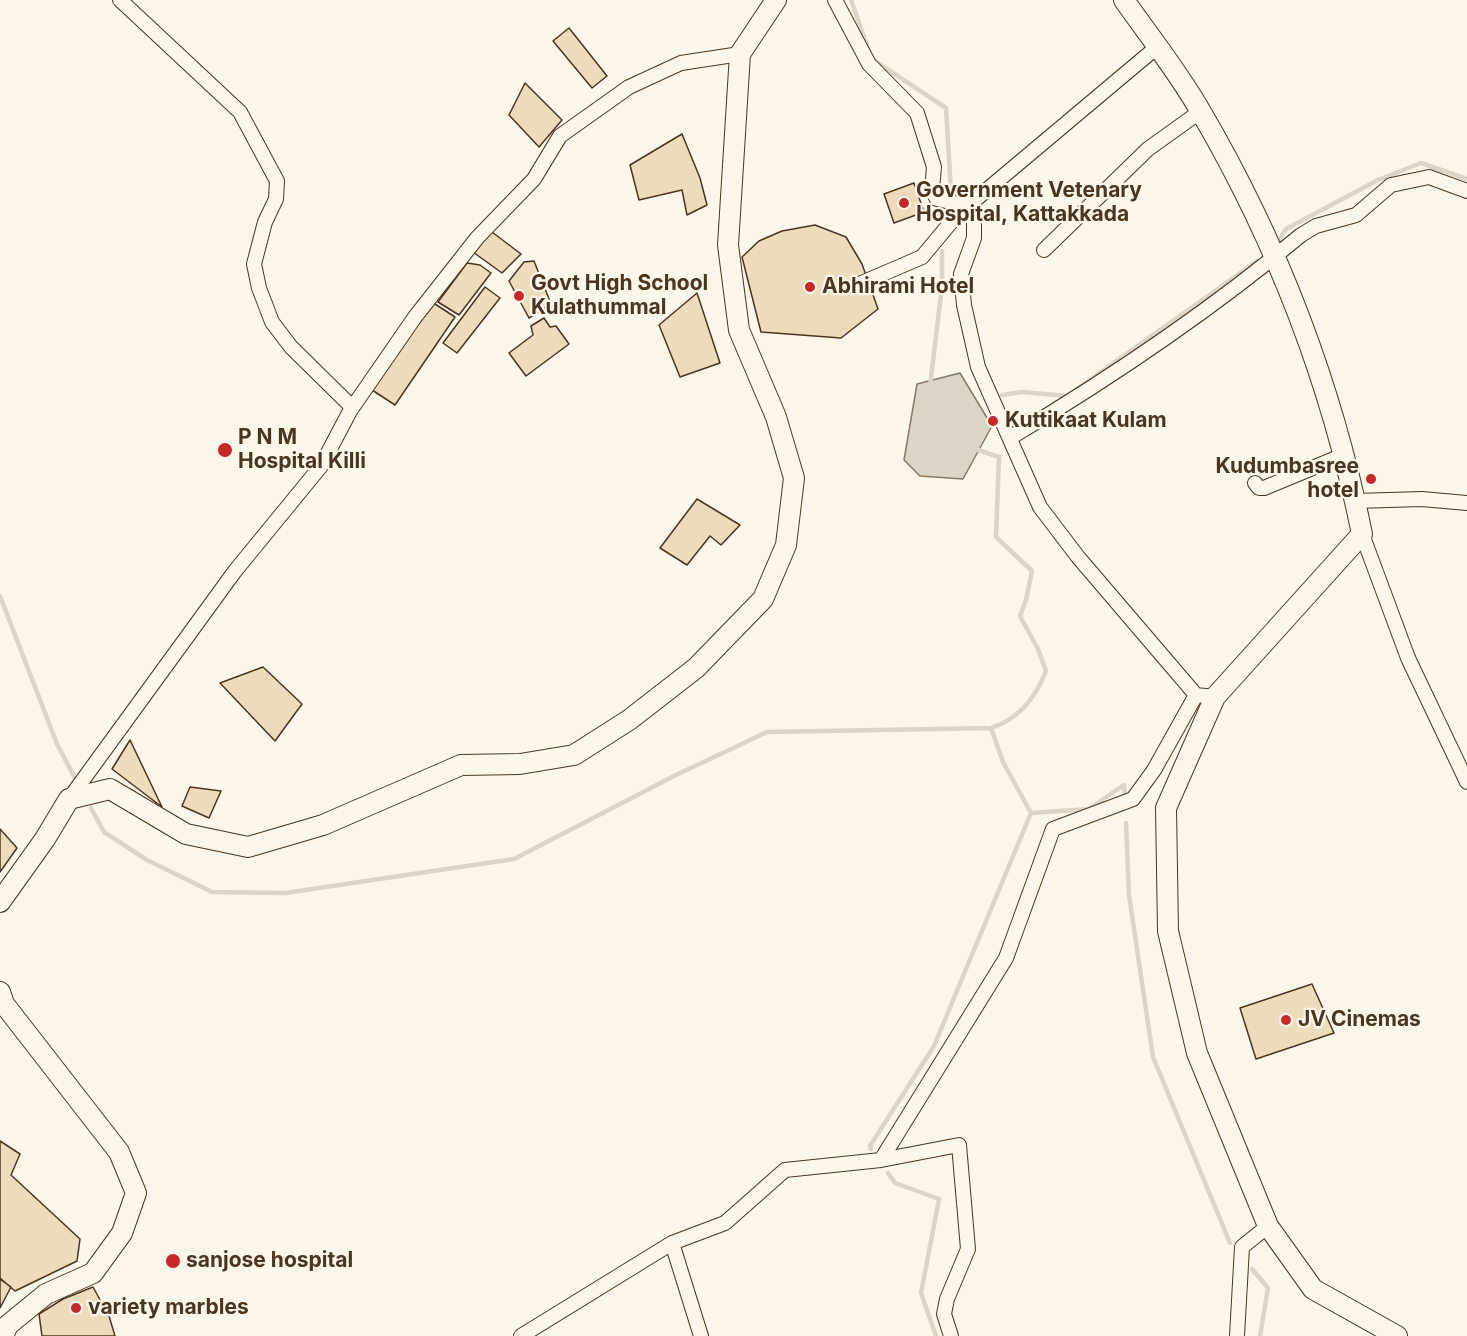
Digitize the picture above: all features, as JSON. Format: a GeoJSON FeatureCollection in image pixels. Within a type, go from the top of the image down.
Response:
{"type":"FeatureCollection","features":[{"type":"Feature","properties":{"kind":"main road"},"geometry":{"type":"LineString","coordinates":[[0,902],[45,839],[69,799],[110,789],[186,834],[248,846],[323,825],[409,790],[461,765],[520,764],[574,755],[628,720],[696,668],[763,600],[786,545],[794,478],[776,417],[739,330],[728,245],[740,54],[776,0]]}},
{"type":"Feature","properties":{"kind":"main road"},"geometry":{"type":"LineString","coordinates":[[1124,0],[1201,111],[1252,208],[1300,318],[1344,455],[1362,534],[1205,696],[1166,808],[1168,931],[1197,1053],[1268,1226],[1313,1289],[1397,1336]]}},
{"type":"Feature","properties":{"kind":"main road"},"geometry":{"type":"LineString","coordinates":[[0,992],[4,1004],[119,1152],[136,1193],[122,1233],[93,1273],[46,1294],[8,1325],[3,1336]]}},
{"type":"Feature","properties":{"kind":"street"},"geometry":{"type":"LineString","coordinates":[[120,0],[240,112],[277,181],[276,199],[265,222],[254,264],[259,288],[272,322],[291,347],[352,407]]}},
{"type":"Feature","properties":{"kind":"street"},"geometry":{"type":"LineString","coordinates":[[835,0],[869,64],[917,113],[934,167],[932,190],[937,199],[968,206]]}},
{"type":"Feature","properties":{"kind":"street"},"geometry":{"type":"LineString","coordinates":[[856,285],[922,257],[968,206],[1157,48]]}},
{"type":"Feature","properties":{"kind":"street"},"geometry":{"type":"LineString","coordinates":[[69,799],[235,571],[321,466],[352,407],[415,317],[477,238],[534,179],[560,136],[639,82],[681,63],[740,54]]}},
{"type":"Feature","properties":{"kind":"street"},"geometry":{"type":"LineString","coordinates":[[1044,250],[1148,149],[1201,111]]}},
{"type":"Feature","properties":{"kind":"street"},"geometry":{"type":"LineString","coordinates":[[1010,438],[1079,397],[1220,300],[1301,235],[1316,226],[1356,215],[1391,185],[1429,177],[1467,191]]}},
{"type":"Feature","properties":{"kind":"street"},"geometry":{"type":"LineString","coordinates":[[881,1161],[1006,958],[1053,829],[1133,799],[1205,696],[1078,557],[1040,507],[978,367],[964,305],[961,273],[974,238],[974,220],[968,206]]}},
{"type":"Feature","properties":{"kind":"street"},"geometry":{"type":"LineString","coordinates":[[1255,483],[1259,488],[1264,488],[1344,455]]}},
{"type":"Feature","properties":{"kind":"street"},"geometry":{"type":"LineString","coordinates":[[1355,501],[1422,499],[1467,502]]}},
{"type":"Feature","properties":{"kind":"street"},"geometry":{"type":"LineString","coordinates":[[1362,534],[1408,658],[1467,782]]}},
{"type":"Feature","properties":{"kind":"street"},"geometry":{"type":"LineString","coordinates":[[521,1336],[672,1244],[725,1223],[785,1170],[881,1161],[959,1144],[968,1250],[944,1314],[951,1336]]}},
{"type":"Feature","properties":{"kind":"street"},"geometry":{"type":"LineString","coordinates":[[1237,1336],[1242,1247],[1268,1226]]}},
{"type":"Feature","properties":{"kind":"street"},"geometry":{"type":"LineString","coordinates":[[672,1244],[701,1336]]}},
{"type":"Feature","properties":{"kind":"shaded area"},"geometry":{"type":"Polygon","coordinates":[[[960,373],[992,426],[963,479],[920,476],[904,460],[917,384],[960,373]]]}},
{"type":"Feature","properties":{"kind":"building"},"geometry":{"type":"Polygon","coordinates":[[[569,28],[607,76],[592,88],[553,41],[569,28]]]}},
{"type":"Feature","properties":{"kind":"building"},"geometry":{"type":"Polygon","coordinates":[[[525,83],[562,120],[539,147],[509,115],[525,83]]]}},
{"type":"Feature","properties":{"kind":"building"},"geometry":{"type":"Polygon","coordinates":[[[682,134],[700,178],[707,205],[687,215],[682,190],[639,200],[630,165],[682,134]]]}},
{"type":"Feature","properties":{"kind":"building","name":"Government Vetenary Hospital, Kattakkada"},"geometry":{"type":"Polygon","coordinates":[[[914,183],[924,212],[894,223],[884,194],[914,183]]]}},
{"type":"Feature","properties":{"kind":"building","name":"Abhirami Hotel"},"geometry":{"type":"Polygon","coordinates":[[[815,225],[846,237],[862,264],[878,309],[841,338],[761,332],[742,257],[759,241],[782,231],[815,225]]]}},
{"type":"Feature","properties":{"kind":"building"},"geometry":{"type":"Polygon","coordinates":[[[492,232],[521,254],[502,273],[473,252],[492,232]]]}},
{"type":"Feature","properties":{"kind":"building"},"geometry":{"type":"Polygon","coordinates":[[[534,261],[551,304],[529,318],[509,281],[524,262],[534,261]]]}},
{"type":"Feature","properties":{"kind":"building"},"geometry":{"type":"Polygon","coordinates":[[[467,263],[480,265],[491,273],[459,315],[438,302],[467,263]]]}},
{"type":"Feature","properties":{"kind":"building"},"geometry":{"type":"Polygon","coordinates":[[[485,287],[500,298],[457,353],[443,343],[485,287]]]}},
{"type":"Feature","properties":{"kind":"building"},"geometry":{"type":"Polygon","coordinates":[[[697,293],[720,363],[680,377],[659,325],[697,293]]]}},
{"type":"Feature","properties":{"kind":"building"},"geometry":{"type":"Polygon","coordinates":[[[432,302],[455,317],[395,405],[372,390],[432,302]]]}},
{"type":"Feature","properties":{"kind":"building"},"geometry":{"type":"Polygon","coordinates":[[[544,318],[550,327],[556,326],[569,344],[526,376],[509,353],[533,335],[531,326],[544,318]]]}},
{"type":"Feature","properties":{"kind":"building"},"geometry":{"type":"Polygon","coordinates":[[[697,499],[740,525],[721,545],[710,536],[687,565],[660,548],[697,499]]]}},
{"type":"Feature","properties":{"kind":"building"},"geometry":{"type":"Polygon","coordinates":[[[263,667],[302,704],[275,741],[220,683],[263,667]]]}},
{"type":"Feature","properties":{"kind":"building"},"geometry":{"type":"Polygon","coordinates":[[[130,740],[162,807],[112,769],[130,740]]]}},
{"type":"Feature","properties":{"kind":"building"},"geometry":{"type":"Polygon","coordinates":[[[190,787],[221,791],[209,818],[182,806],[190,787]]]}},
{"type":"Feature","properties":{"kind":"building"},"geometry":{"type":"Polygon","coordinates":[[[0,829],[17,848],[0,872],[0,829]]]}},
{"type":"Feature","properties":{"kind":"building","name":"JV Cinemas"},"geometry":{"type":"Polygon","coordinates":[[[1312,984],[1334,1033],[1256,1059],[1240,1008],[1312,984]]]}},
{"type":"Feature","properties":{"kind":"building"},"geometry":{"type":"Polygon","coordinates":[[[0,1141],[20,1154],[11,1175],[80,1239],[77,1261],[15,1291],[0,1278],[0,1141]]]}},
{"type":"Feature","properties":{"kind":"building"},"geometry":{"type":"Polygon","coordinates":[[[0,1279],[11,1287],[0,1308],[0,1279]]]}},
{"type":"Feature","properties":{"kind":"building","name":"variety marbles"},"geometry":{"type":"Polygon","coordinates":[[[93,1287],[109,1316],[115,1336],[42,1336],[39,1314],[63,1299],[93,1287]]]}},
{"type":"Feature","properties":{"kind":"waterway"},"geometry":{"type":"LineString","coordinates":[[851,0],[869,51]]}},
{"type":"Feature","properties":{"kind":"waterway"},"geometry":{"type":"LineString","coordinates":[[872,59],[946,108],[951,193]]}},
{"type":"Feature","properties":{"kind":"waterway"},"geometry":{"type":"LineString","coordinates":[[1280,239],[1286,229],[1378,180],[1421,163],[1467,179]]}},
{"type":"Feature","properties":{"kind":"waterway"},"geometry":{"type":"LineString","coordinates":[[930,386],[942,286],[942,251]]}},
{"type":"Feature","properties":{"kind":"waterway"},"geometry":{"type":"LineString","coordinates":[[1002,395],[1022,392],[1067,396],[1257,261]]}},
{"type":"Feature","properties":{"kind":"waterway"},"geometry":{"type":"LineString","coordinates":[[871,1149],[870,1146],[934,1046],[1031,813],[1003,762],[991,728],[1010,719],[1025,706],[1037,690],[1046,671],[1038,649],[1020,616],[1032,571],[996,537],[999,457],[975,449]]}},
{"type":"Feature","properties":{"kind":"waterway"},"geometry":{"type":"LineString","coordinates":[[0,596],[57,744],[77,782]]}},
{"type":"Feature","properties":{"kind":"waterway"},"geometry":{"type":"LineString","coordinates":[[91,808],[104,832],[147,860],[212,892],[285,893],[514,859],[676,775],[767,732],[991,728]]}},
{"type":"Feature","properties":{"kind":"waterway"},"geometry":{"type":"LineString","coordinates":[[1031,813],[1089,809],[1124,785],[1125,795]]}},
{"type":"Feature","properties":{"kind":"waterway"},"geometry":{"type":"LineString","coordinates":[[1126,823],[1129,895],[1153,1057],[1230,1243]]}},
{"type":"Feature","properties":{"kind":"waterway"},"geometry":{"type":"LineString","coordinates":[[888,1173],[895,1183],[939,1199],[921,1293],[936,1336]]}},
{"type":"Feature","properties":{"kind":"waterway"},"geometry":{"type":"LineString","coordinates":[[1252,1269],[1268,1288],[1260,1336]]}},
{"type":"Feature","properties":{"kind":"place","name":"Government Vetenary Hospital, Kattakkada"},"geometry":{"type":"Point","coordinates":[904,203]}},
{"type":"Feature","properties":{"kind":"place","name":"Abhirami Hotel"},"geometry":{"type":"Point","coordinates":[810,287]}},
{"type":"Feature","properties":{"kind":"place","name":"Govt High School Kulathummal"},"geometry":{"type":"Point","coordinates":[519,296]}},
{"type":"Feature","properties":{"kind":"place","name":"Kuttikaat Kulam"},"geometry":{"type":"Point","coordinates":[993,421]}},
{"type":"Feature","properties":{"kind":"place","name":"P N M Hospital Killi"},"geometry":{"type":"Point","coordinates":[225,450]}},
{"type":"Feature","properties":{"kind":"place","name":"Kudumbasree hotel"},"geometry":{"type":"Point","coordinates":[1371,479]}},
{"type":"Feature","properties":{"kind":"place","name":"JV Cinemas"},"geometry":{"type":"Point","coordinates":[1286,1020]}},
{"type":"Feature","properties":{"kind":"place","name":"sanjose hospital"},"geometry":{"type":"Point","coordinates":[173,1261]}},
{"type":"Feature","properties":{"kind":"place","name":"variety marbles"},"geometry":{"type":"Point","coordinates":[76,1308]}}]}
